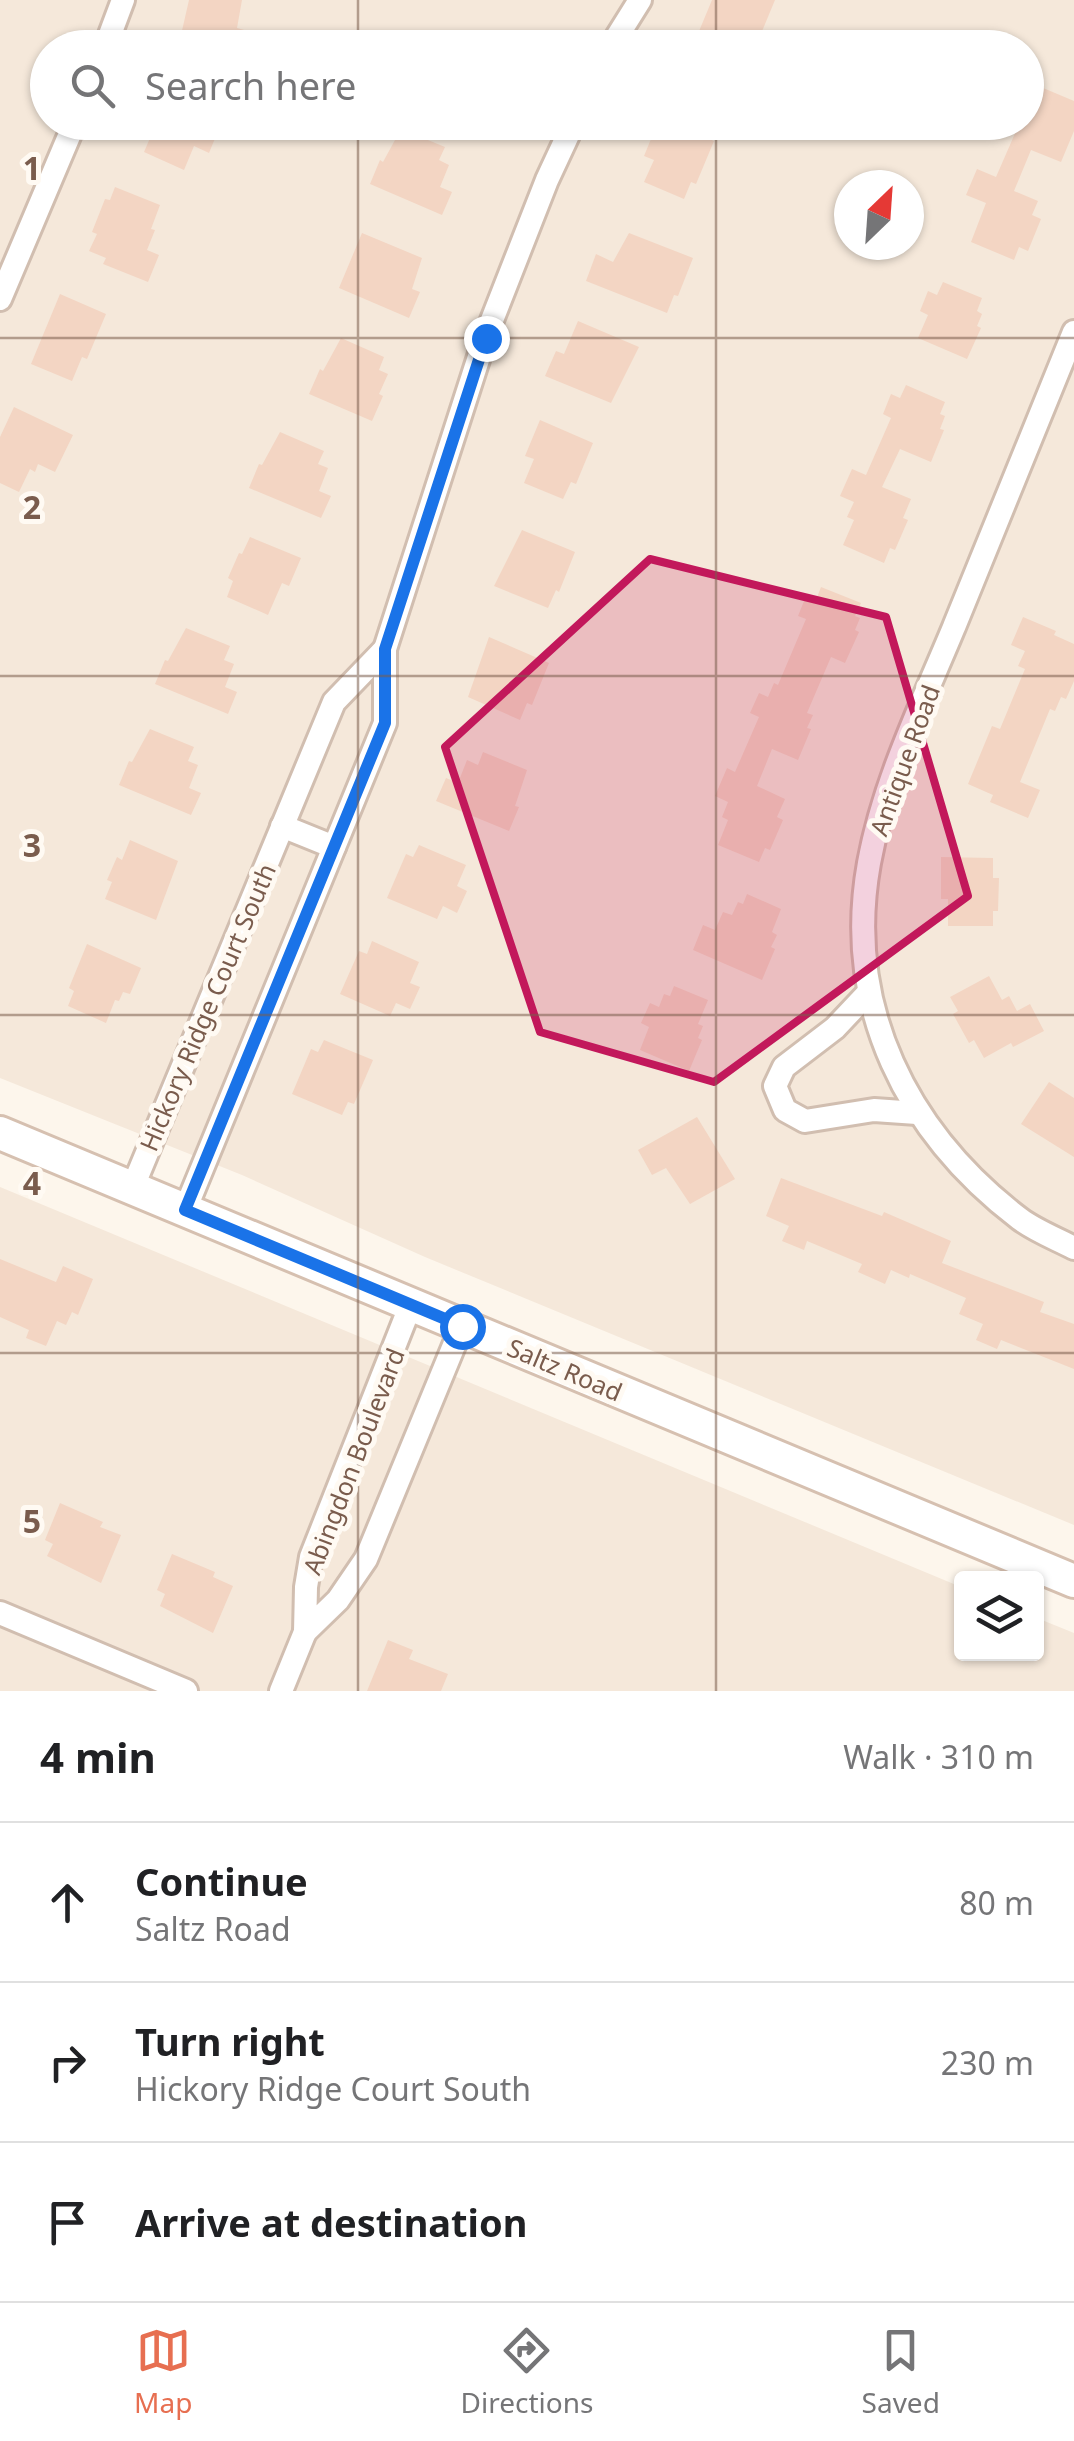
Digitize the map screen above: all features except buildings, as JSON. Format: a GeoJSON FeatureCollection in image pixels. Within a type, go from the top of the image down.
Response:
{"type":"FeatureCollection","features":[{"type":"Feature","properties":{"kind":"street"},"geometry":{"type":"LineString","coordinates":[[112,30],[123,0]]}},
{"type":"Feature","properties":{"kind":"street"},"geometry":{"type":"LineString","coordinates":[[621,30],[640,0]]}},
{"type":"Feature","properties":{"kind":"street"},"geometry":{"type":"LineString","coordinates":[[0,299],[67,140]]}},
{"type":"Feature","properties":{"kind":"street","name":"Hickory Ridge Court South"},"geometry":{"type":"LineString","coordinates":[[185,1210],[385,723],[385,649],[486,338],[566,140]]}},
{"type":"Feature","properties":{"kind":"street","name":"Antique Road"},"geometry":{"type":"LineString","coordinates":[[1074,332],[894,774],[869,862],[862,919],[868,994],[884,1045],[917,1113],[965,1172],[1024,1222],[1074,1248]]}},
{"type":"Feature","properties":{"kind":"street","name":"Hickory Ridge Court South"},"geometry":{"type":"LineString","coordinates":[[132,1188],[334,702],[385,649]]}},
{"type":"Feature","properties":{"kind":"street"},"geometry":{"type":"LineString","coordinates":[[282,826],[334,847]]}},
{"type":"Feature","properties":{"kind":"street"},"geometry":{"type":"LineString","coordinates":[[868,994],[834,1028],[784,1066],[775,1086],[785,1110],[805,1121],[874,1110],[917,1113]]}},
{"type":"Feature","properties":{"kind":"street","name":"Saltz Road"},"geometry":{"type":"LineString","coordinates":[[0,1133],[1074,1581]]}},
{"type":"Feature","properties":{"kind":"street","name":"Abingdon Boulevard"},"geometry":{"type":"LineString","coordinates":[[305,1632],[311,1557],[411,1304]]}},
{"type":"Feature","properties":{"kind":"street","name":"Abingdon Boulevard"},"geometry":{"type":"LineString","coordinates":[[305,1632],[338,1600],[366,1559],[462,1326]]}},
{"type":"Feature","properties":{"kind":"street"},"geometry":{"type":"LineString","coordinates":[[0,1613],[186,1691]]}},
{"type":"Feature","properties":{"kind":"street"},"geometry":{"type":"LineString","coordinates":[[281,1691],[305,1632]]}},
{"type":"Feature","properties":{"kind":"highlighted area"},"geometry":{"type":"Polygon","coordinates":[[[650,559],[886,617],[968,896],[714,1082],[540,1032],[445,747],[650,559]]]}},
{"type":"Feature","properties":{"kind":"shaded area"},"geometry":{"type":"Polygon","coordinates":[[[0,0],[1074,0],[1074,1525],[425,1257],[242,1175],[0,1078],[0,0]]]}},
{"type":"Feature","properties":{"kind":"shaded area"},"geometry":{"type":"Polygon","coordinates":[[[0,1187],[954,1584],[954,1661],[1044,1661],[1044,1621],[1074,1633],[1074,1691],[0,1691],[0,1187]]]}},
{"type":"Feature","properties":{"kind":"route"},"geometry":{"type":"LineString","coordinates":[[462,1326],[185,1210],[385,723],[385,649],[486,338]]}}]}
